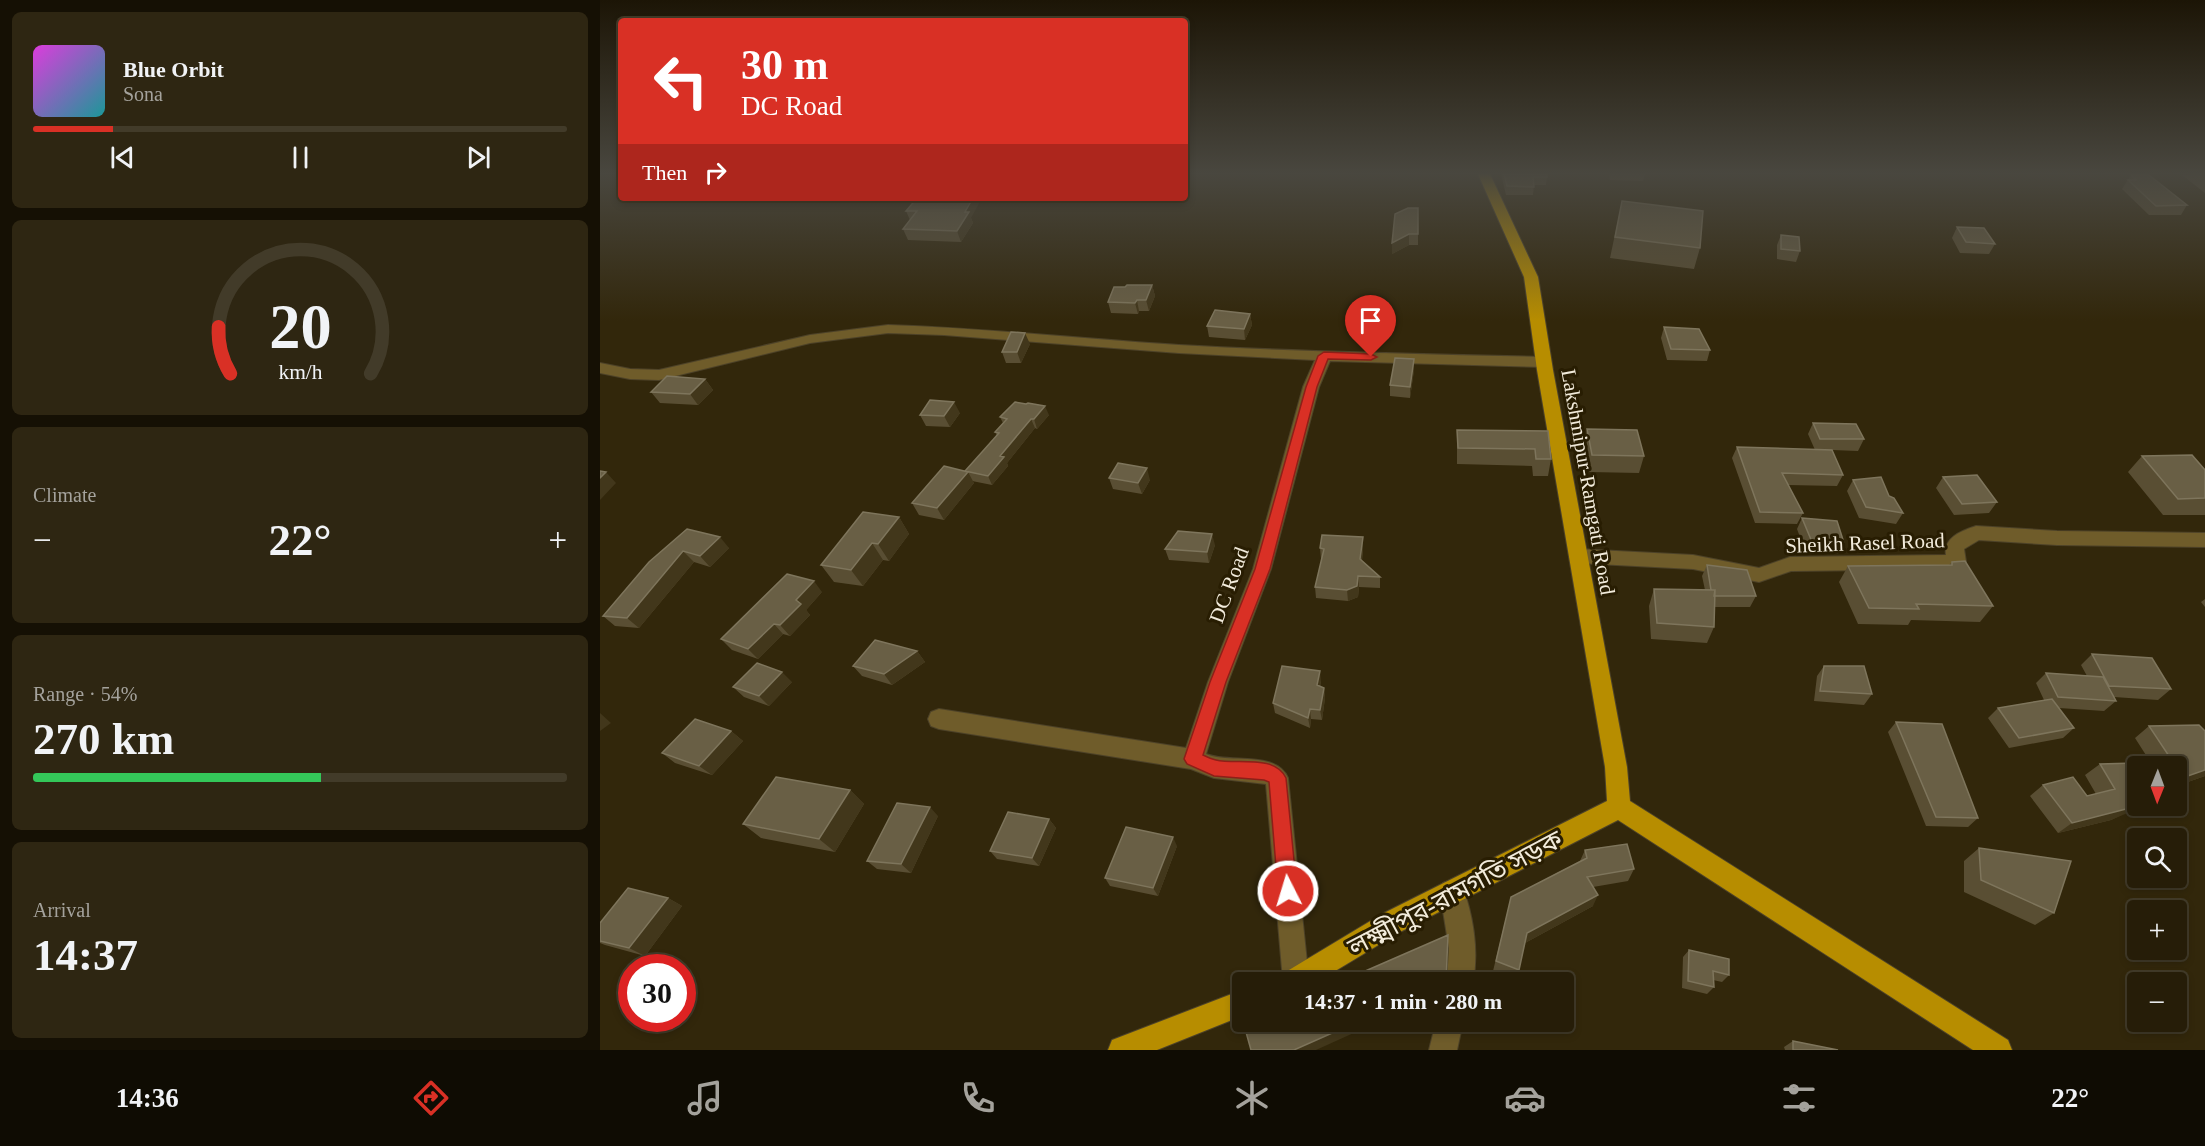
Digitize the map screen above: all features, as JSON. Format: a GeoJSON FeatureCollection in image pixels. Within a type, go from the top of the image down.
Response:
{"type":"FeatureCollection","features":[{"type":"Feature","properties":{"kind":"main road","name":"Lakshmipur-Ramgati Road"},"geometry":{"type":"LineString","coordinates":[[1507,223],[1532,277],[1544,362],[1616,767],[1619,807]]}},
{"type":"Feature","properties":{"kind":"main road","name":"লক্ষ্মীপুর-রামগতি সড়ক"},"geometry":{"type":"LineString","coordinates":[[1311,972],[1391,923],[1619,807]]}},
{"type":"Feature","properties":{"kind":"main road"},"geometry":{"type":"LineString","coordinates":[[1619,807],[1998,1050]]}},
{"type":"Feature","properties":{"kind":"main road"},"geometry":{"type":"LineString","coordinates":[[1122,1050],[1232,1007]]}},
{"type":"Feature","properties":{"kind":"street"},"geometry":{"type":"LineString","coordinates":[[600,368],[630,374],[659,375],[810,339],[888,329],[1179,349],[1324,356],[1544,362]]}},
{"type":"Feature","properties":{"kind":"street","name":"DC Road"},"geometry":{"type":"LineString","coordinates":[[1193,759],[1218,682],[1262,569],[1311,387],[1324,356]]}},
{"type":"Feature","properties":{"kind":"street","name":"Sheikh Rasel Road"},"geometry":{"type":"LineString","coordinates":[[1578,556],[1693,562],[1759,575],[1790,564],[1957,562],[1954,546],[1976,533],[2057,538],[2205,540]]}},
{"type":"Feature","properties":{"kind":"street"},"geometry":{"type":"LineString","coordinates":[[939,719],[1193,759],[1214,768],[1267,772],[1277,778],[1294,972]]}},
{"type":"Feature","properties":{"kind":"street"},"geometry":{"type":"LineString","coordinates":[[1452,892],[1461,932],[1462,972]]}},
{"type":"Feature","properties":{"kind":"street"},"geometry":{"type":"LineString","coordinates":[[1443,1050],[1448,1032]]}},
{"type":"Feature","properties":{"kind":"building"},"geometry":{"type":"Polygon","coordinates":[[[908,223],[962,223],[957,231],[903,229],[908,223]]]}},
{"type":"Feature","properties":{"kind":"building"},"geometry":{"type":"Polygon","coordinates":[[[1394,223],[1418,223],[1418,234],[1409,234],[1392,243],[1394,223]]]}},
{"type":"Feature","properties":{"kind":"building"},"geometry":{"type":"Polygon","coordinates":[[[1618,223],[1702,223],[1700,248],[1615,237],[1618,223]]]}},
{"type":"Feature","properties":{"kind":"building"},"geometry":{"type":"Polygon","coordinates":[[[1957,227],[1984,228],[1995,244],[1966,242],[1957,227]]]}},
{"type":"Feature","properties":{"kind":"building"},"geometry":{"type":"Polygon","coordinates":[[[1781,235],[1799,237],[1800,251],[1781,249],[1781,235]]]}},
{"type":"Feature","properties":{"kind":"building"},"geometry":{"type":"Polygon","coordinates":[[[1152,285],[1146,300],[1137,300],[1135,303],[1108,302],[1114,287],[1152,285]]]}},
{"type":"Feature","properties":{"kind":"building"},"geometry":{"type":"Polygon","coordinates":[[[1215,310],[1250,314],[1244,329],[1207,326],[1215,310]]]}},
{"type":"Feature","properties":{"kind":"building"},"geometry":{"type":"Polygon","coordinates":[[[1664,327],[1699,329],[1710,350],[1671,349],[1664,327]]]}},
{"type":"Feature","properties":{"kind":"building"},"geometry":{"type":"Polygon","coordinates":[[[1011,332],[1025,333],[1017,352],[1002,352],[1011,332]]]}},
{"type":"Feature","properties":{"kind":"building"},"geometry":{"type":"Polygon","coordinates":[[[1395,358],[1414,359],[1410,387],[1390,385],[1395,358]]]}},
{"type":"Feature","properties":{"kind":"building"},"geometry":{"type":"Polygon","coordinates":[[[667,376],[705,379],[690,394],[651,392],[667,376]]]}},
{"type":"Feature","properties":{"kind":"building"},"geometry":{"type":"Polygon","coordinates":[[[930,400],[954,402],[944,416],[920,415],[930,400]]]}},
{"type":"Feature","properties":{"kind":"building"},"geometry":{"type":"Polygon","coordinates":[[[1015,402],[1045,406],[1000,456],[1004,457],[988,476],[965,471],[999,433],[995,432],[1007,419],[1000,417],[1015,402]]]}},
{"type":"Feature","properties":{"kind":"building"},"geometry":{"type":"Polygon","coordinates":[[[1813,423],[1856,424],[1864,439],[1820,439],[1813,423]]]}},
{"type":"Feature","properties":{"kind":"building"},"geometry":{"type":"Polygon","coordinates":[[[1587,429],[1637,430],[1644,456],[1592,455],[1587,429]]]}},
{"type":"Feature","properties":{"kind":"building"},"geometry":{"type":"Polygon","coordinates":[[[1457,430],[1548,431],[1551,459],[1536,459],[1535,449],[1458,448],[1457,430]]]}},
{"type":"Feature","properties":{"kind":"building"},"geometry":{"type":"Polygon","coordinates":[[[1737,447],[1832,450],[1843,475],[1782,473],[1803,513],[1760,512],[1737,447]]]}},
{"type":"Feature","properties":{"kind":"building"},"geometry":{"type":"Polygon","coordinates":[[[2192,455],[2205,470],[2205,498],[2178,499],[2142,456],[2192,455]]]}},
{"type":"Feature","properties":{"kind":"building"},"geometry":{"type":"Polygon","coordinates":[[[1118,463],[1147,468],[1138,483],[1109,478],[1118,463]]]}},
{"type":"Feature","properties":{"kind":"building"},"geometry":{"type":"Polygon","coordinates":[[[944,466],[968,472],[937,508],[912,503],[944,466]]]}},
{"type":"Feature","properties":{"kind":"building"},"geometry":{"type":"Polygon","coordinates":[[[1977,475],[1997,502],[1962,504],[1943,477],[1977,475]]]}},
{"type":"Feature","properties":{"kind":"building"},"geometry":{"type":"Polygon","coordinates":[[[1881,477],[1889,496],[1894,498],[1903,513],[1866,507],[1853,480],[1881,477]]]}},
{"type":"Feature","properties":{"kind":"building"},"geometry":{"type":"Polygon","coordinates":[[[863,512],[899,517],[878,544],[872,543],[851,570],[821,565],[863,512]]]}},
{"type":"Feature","properties":{"kind":"building"},"geometry":{"type":"Polygon","coordinates":[[[1802,518],[1837,521],[1844,543],[1812,542],[1802,518]]]}},
{"type":"Feature","properties":{"kind":"building"},"geometry":{"type":"Polygon","coordinates":[[[687,529],[720,537],[700,556],[683,551],[627,618],[603,616],[649,562],[687,529]]]}},
{"type":"Feature","properties":{"kind":"building"},"geometry":{"type":"Polygon","coordinates":[[[1178,531],[1212,534],[1207,552],[1165,549],[1178,531]]]}},
{"type":"Feature","properties":{"kind":"building"},"geometry":{"type":"Polygon","coordinates":[[[1322,535],[1363,537],[1360,559],[1380,577],[1358,576],[1357,586],[1347,590],[1315,587],[1324,549],[1320,548],[1322,535]]]}},
{"type":"Feature","properties":{"kind":"building"},"geometry":{"type":"Polygon","coordinates":[[[1965,561],[1993,606],[1916,604],[1919,609],[1869,608],[1848,566],[1952,565],[1952,562],[1965,561]]]}},
{"type":"Feature","properties":{"kind":"building"},"geometry":{"type":"Polygon","coordinates":[[[1707,565],[1747,570],[1756,596],[1714,596],[1715,590],[1711,590],[1707,565]]]}},
{"type":"Feature","properties":{"kind":"building"},"geometry":{"type":"Polygon","coordinates":[[[787,574],[814,581],[796,600],[801,604],[780,625],[774,624],[748,649],[721,639],[787,574]]]}},
{"type":"Feature","properties":{"kind":"building"},"geometry":{"type":"Polygon","coordinates":[[[1654,589],[1715,590],[1714,627],[1657,623],[1654,589]]]}},
{"type":"Feature","properties":{"kind":"building"},"geometry":{"type":"Polygon","coordinates":[[[875,640],[917,651],[884,674],[853,666],[875,640]]]}},
{"type":"Feature","properties":{"kind":"building"},"geometry":{"type":"Polygon","coordinates":[[[2092,654],[2152,658],[2171,689],[2109,686],[2092,654]]]}},
{"type":"Feature","properties":{"kind":"building"},"geometry":{"type":"Polygon","coordinates":[[[757,663],[782,672],[759,696],[733,687],[757,663]]]}},
{"type":"Feature","properties":{"kind":"building"},"geometry":{"type":"Polygon","coordinates":[[[1282,666],[1320,671],[1317,685],[1324,688],[1320,710],[1310,709],[1308,718],[1273,703],[1282,666]]]}},
{"type":"Feature","properties":{"kind":"building"},"geometry":{"type":"Polygon","coordinates":[[[1824,666],[1864,666],[1872,694],[1820,691],[1824,666]]]}},
{"type":"Feature","properties":{"kind":"building"},"geometry":{"type":"Polygon","coordinates":[[[2046,673],[2103,677],[2116,701],[2058,697],[2046,673]]]}},
{"type":"Feature","properties":{"kind":"building"},"geometry":{"type":"Polygon","coordinates":[[[2052,699],[2074,728],[2019,738],[1998,708],[2052,699]]]}},
{"type":"Feature","properties":{"kind":"building"},"geometry":{"type":"Polygon","coordinates":[[[695,719],[731,731],[699,766],[662,753],[695,719]]]}},
{"type":"Feature","properties":{"kind":"building"},"geometry":{"type":"Polygon","coordinates":[[[1896,722],[1942,724],[1978,818],[1936,817],[1896,722]]]}},
{"type":"Feature","properties":{"kind":"building"},"geometry":{"type":"Polygon","coordinates":[[[2199,725],[2205,731],[2205,770],[2187,776],[2187,756],[2169,756],[2149,726],[2199,725]]]}},
{"type":"Feature","properties":{"kind":"building"},"geometry":{"type":"Polygon","coordinates":[[[2127,763],[2127,809],[2072,823],[2043,785],[2073,777],[2087,796],[2115,789],[2100,764],[2127,763]]]}},
{"type":"Feature","properties":{"kind":"building"},"geometry":{"type":"Polygon","coordinates":[[[776,777],[850,790],[819,839],[743,824],[776,777]]]}},
{"type":"Feature","properties":{"kind":"building"},"geometry":{"type":"Polygon","coordinates":[[[897,803],[930,807],[901,864],[867,861],[897,803]]]}},
{"type":"Feature","properties":{"kind":"building"},"geometry":{"type":"Polygon","coordinates":[[[1008,812],[1049,819],[1032,858],[990,851],[1008,812]]]}},
{"type":"Feature","properties":{"kind":"building"},"geometry":{"type":"Polygon","coordinates":[[[1126,827],[1173,837],[1153,888],[1105,878],[1126,827]]]}},
{"type":"Feature","properties":{"kind":"building"},"geometry":{"type":"Polygon","coordinates":[[[1627,844],[1634,869],[1587,877],[1598,895],[1527,933],[1519,970],[1496,961],[1511,897],[1587,858],[1585,850],[1627,844]]]}},
{"type":"Feature","properties":{"kind":"building"},"geometry":{"type":"Polygon","coordinates":[[[1979,848],[2071,861],[2054,913],[1981,880],[1979,848]]]}},
{"type":"Feature","properties":{"kind":"building"},"geometry":{"type":"Polygon","coordinates":[[[628,888],[668,898],[629,948],[600,941],[600,923],[628,888]]]}},
{"type":"Feature","properties":{"kind":"building"},"geometry":{"type":"Polygon","coordinates":[[[1448,935],[1446,972],[1363,972],[1448,935]]]}},
{"type":"Feature","properties":{"kind":"building"},"geometry":{"type":"Polygon","coordinates":[[[1689,950],[1729,959],[1729,975],[1713,971],[1714,987],[1688,981],[1689,950]]]}},
{"type":"Feature","properties":{"kind":"building"},"geometry":{"type":"Polygon","coordinates":[[[1246,1032],[1334,1032],[1294,1050],[1251,1050],[1246,1032]]]}},
{"type":"Feature","properties":{"kind":"building"},"geometry":{"type":"Polygon","coordinates":[[[1793,1041],[1838,1050],[1793,1050],[1793,1041]]]}},
{"type":"Feature","properties":{"kind":"route"},"geometry":{"type":"LineString","coordinates":[[1288,891],[1277,778],[1267,772],[1214,768],[1193,759],[1218,682],[1262,569],[1311,387],[1324,356],[1371,357]]}}]}
